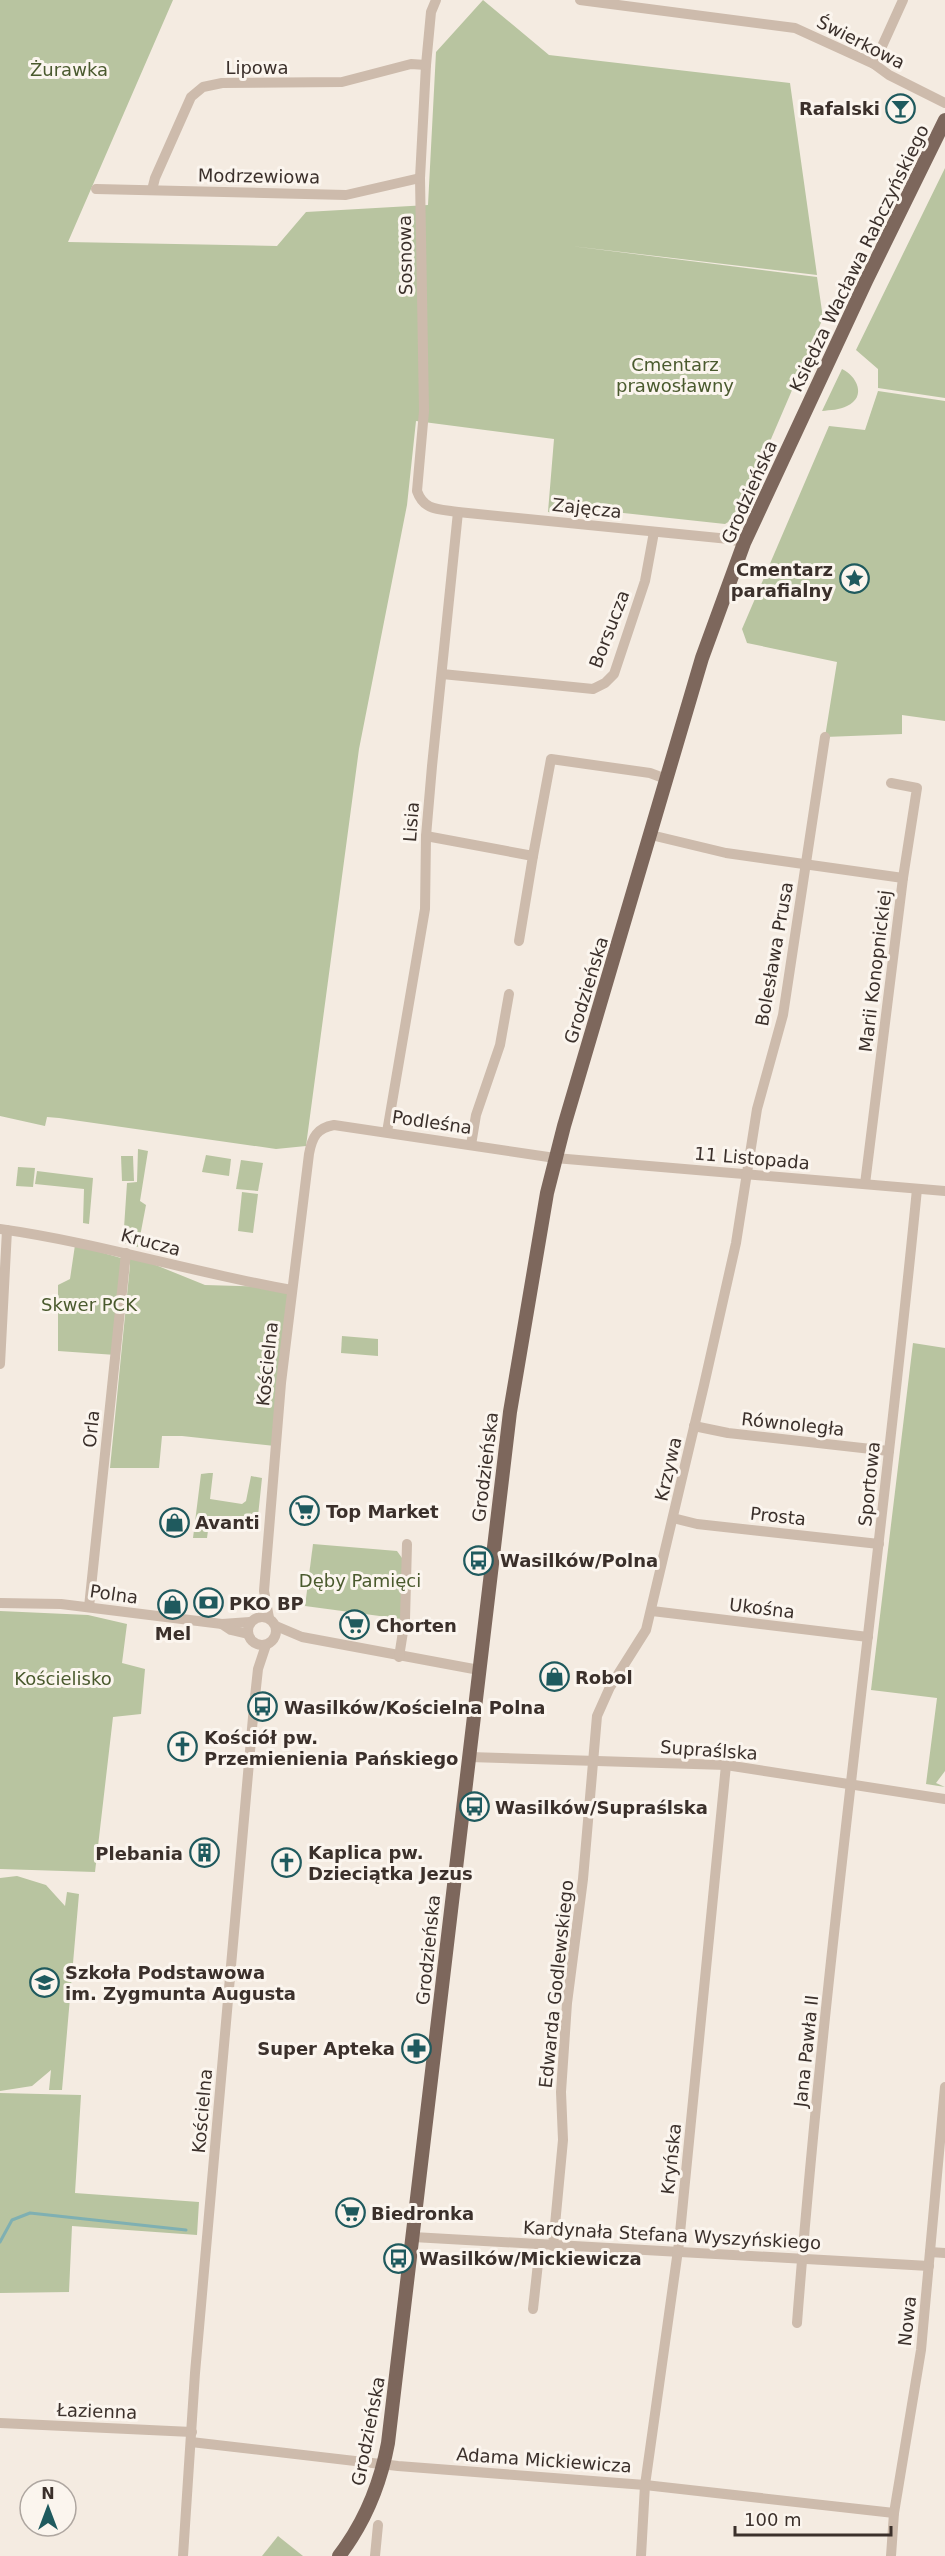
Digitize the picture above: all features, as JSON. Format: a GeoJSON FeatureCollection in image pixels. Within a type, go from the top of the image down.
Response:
{"type":"FeatureCollection","features":[{"type":"Feature","properties":{"kind":"main road","name":"Księdza Wacława Rabczyńskiego"},"geometry":{"type":"LineString","coordinates":[[805,411],[945,120]]}},
{"type":"Feature","properties":{"kind":"main road","name":"Grodzieńska"},"geometry":{"type":"LineString","coordinates":[[339,2556],[369,2509],[384,2464],[510,1412],[538,1241],[555,1158],[702,658],[744,543],[805,411]]}},
{"type":"Feature","properties":{"kind":"street","name":"Sosnowa"},"geometry":{"type":"LineString","coordinates":[[426,508],[417,492],[424,411],[420,178],[426,64],[431,12],[436,0]]}},
{"type":"Feature","properties":{"kind":"street","name":"Świerkowa"},"geometry":{"type":"LineString","coordinates":[[580,0],[795,28],[874,64],[889,75],[945,103]]}},
{"type":"Feature","properties":{"kind":"street"},"geometry":{"type":"LineString","coordinates":[[874,64],[903,0]]}},
{"type":"Feature","properties":{"kind":"street","name":"Lipowa"},"geometry":{"type":"LineString","coordinates":[[152,190],[155,178],[191,97],[203,87],[222,83],[342,82],[411,64],[426,64]]}},
{"type":"Feature","properties":{"kind":"street","name":"Modrzewiowa"},"geometry":{"type":"LineString","coordinates":[[96,189],[346,195],[420,178]]}},
{"type":"Feature","properties":{"kind":"street","name":"Zajęcza"},"geometry":{"type":"LineString","coordinates":[[426,508],[729,538],[744,543]]}},
{"type":"Feature","properties":{"kind":"street","name":"Lisia"},"geometry":{"type":"LineString","coordinates":[[387,1132],[425,909],[426,836],[458,512]]}},
{"type":"Feature","properties":{"kind":"street","name":"Borsucza"},"geometry":{"type":"LineString","coordinates":[[442,674],[593,689],[605,683],[614,674],[645,581],[654,532]]}},
{"type":"Feature","properties":{"kind":"street","name":"Bolesława Prusa"},"geometry":{"type":"LineString","coordinates":[[746,1174],[757,1109],[783,1015],[825,737]]}},
{"type":"Feature","properties":{"kind":"street"},"geometry":{"type":"LineString","coordinates":[[519,941],[551,759],[650,773],[666,779]]}},
{"type":"Feature","properties":{"kind":"street","name":"Marii Konopnickiej"},"geometry":{"type":"LineString","coordinates":[[865,1184],[903,878],[917,788],[891,783]]}},
{"type":"Feature","properties":{"kind":"street"},"geometry":{"type":"LineString","coordinates":[[426,836],[533,856]]}},
{"type":"Feature","properties":{"kind":"street"},"geometry":{"type":"LineString","coordinates":[[651,836],[726,853],[903,878]]}},
{"type":"Feature","properties":{"kind":"street"},"geometry":{"type":"LineString","coordinates":[[471,1144],[476,1115],[500,1045],[508,994]]}},
{"type":"Feature","properties":{"kind":"street","name":"Podleśna"},"geometry":{"type":"LineString","coordinates":[[311,1142],[320,1130],[334,1125],[555,1158]]}},
{"type":"Feature","properties":{"kind":"street","name":"Kościelna"},"geometry":{"type":"LineString","coordinates":[[183,2556],[195,2373],[258,1669],[251,1639],[254,1620],[264,1591],[275,1446],[311,1142]]}},
{"type":"Feature","properties":{"kind":"street","name":"11 Listopada"},"geometry":{"type":"LineString","coordinates":[[555,1158],[945,1191]]}},
{"type":"Feature","properties":{"kind":"street","name":"Krzywa"},"geometry":{"type":"LineString","coordinates":[[591,1760],[597,1716],[610,1687],[646,1630],[652,1611],[736,1244],[746,1174]]}},
{"type":"Feature","properties":{"kind":"street","name":"Sportowa"},"geometry":{"type":"LineString","coordinates":[[851,1782],[890,1451],[917,1189]]}},
{"type":"Feature","properties":{"kind":"street"},"geometry":{"type":"LineString","coordinates":[[0,1363],[3,1229]]}},
{"type":"Feature","properties":{"kind":"street","name":"Krucza"},"geometry":{"type":"LineString","coordinates":[[3,1229],[75,1240],[234,1280],[292,1290]]}},
{"type":"Feature","properties":{"kind":"street","name":"Orla"},"geometry":{"type":"LineString","coordinates":[[89,1607],[126,1253]]}},
{"type":"Feature","properties":{"kind":"street","name":"Równoległa"},"geometry":{"type":"LineString","coordinates":[[694,1426],[728,1433],[890,1451]]}},
{"type":"Feature","properties":{"kind":"street","name":"Prosta"},"geometry":{"type":"LineString","coordinates":[[673,1518],[697,1524],[879,1544]]}},
{"type":"Feature","properties":{"kind":"street"},"geometry":{"type":"LineString","coordinates":[[399,1657],[405,1619],[407,1544]]}},
{"type":"Feature","properties":{"kind":"street","name":"Kościelna"},"geometry":{"type":"LineString","coordinates":[[258,1669],[270,1642],[272,1622],[264,1591]]}},
{"type":"Feature","properties":{"kind":"street","name":"Polna"},"geometry":{"type":"LineString","coordinates":[[0,1601],[89,1607],[222,1624],[254,1620],[272,1622]]}},
{"type":"Feature","properties":{"kind":"street","name":"Ukośna"},"geometry":{"type":"LineString","coordinates":[[652,1611],[868,1637]]}},
{"type":"Feature","properties":{"kind":"street"},"geometry":{"type":"LineString","coordinates":[[272,1622],[302,1637],[399,1657],[479,1670]]}},
{"type":"Feature","properties":{"kind":"street","name":"Polna"},"geometry":{"type":"LineString","coordinates":[[222,1624],[251,1639],[270,1642]]}},
{"type":"Feature","properties":{"kind":"street"},"geometry":{"type":"LineString","coordinates":[[270,1642],[302,1637]]}},
{"type":"Feature","properties":{"kind":"street","name":"Supraślska"},"geometry":{"type":"LineString","coordinates":[[468,1757],[726,1765],[851,1782],[945,1799]]}},
{"type":"Feature","properties":{"kind":"street","name":"Edwarda Godlewskiego"},"geometry":{"type":"LineString","coordinates":[[553,2246],[563,2140],[561,2092],[567,2003],[583,1879],[591,1760]]}},
{"type":"Feature","properties":{"kind":"street","name":"Kryńska"},"geometry":{"type":"LineString","coordinates":[[640,2556],[645,2485],[678,2253],[726,1765]]}},
{"type":"Feature","properties":{"kind":"street","name":"Jana Pawła II"},"geometry":{"type":"LineString","coordinates":[[798,2323],[802,2258],[851,1782]]}},
{"type":"Feature","properties":{"kind":"street","name":"Nowa"},"geometry":{"type":"LineString","coordinates":[[891,2556],[894,2513],[921,2350],[930,2252],[939,2194],[945,2095]]}},
{"type":"Feature","properties":{"kind":"street","name":"Kardynała Stefana Wyszyńskiego"},"geometry":{"type":"LineString","coordinates":[[413,2237],[929,2266]]}},
{"type":"Feature","properties":{"kind":"street"},"geometry":{"type":"LineString","coordinates":[[533,2309],[540,2245]]}},
{"type":"Feature","properties":{"kind":"street"},"geometry":{"type":"LineString","coordinates":[[930,2252],[945,2253]]}},
{"type":"Feature","properties":{"kind":"street","name":"Łazienna"},"geometry":{"type":"LineString","coordinates":[[0,2423],[191,2437]]}},
{"type":"Feature","properties":{"kind":"street","name":"Adama Mickiewicza"},"geometry":{"type":"LineString","coordinates":[[191,2437],[384,2464],[645,2485],[894,2513]]}},
{"type":"Feature","properties":{"kind":"street"},"geometry":{"type":"LineString","coordinates":[[375,2556],[378,2525]]}},
{"type":"Feature","properties":{"kind":"green space"},"geometry":{"type":"Polygon","coordinates":[[[0,0],[173,0],[68,242],[277,246],[306,212],[428,205],[436,52],[483,0],[549,55],[790,83],[817,275],[571,246],[817,277],[823,318],[738,516],[725,524],[568,507],[568,515],[548,512],[554,439],[416,421],[407,505],[359,749],[306,1146],[276,1149],[59,1118],[47,1117],[45,1126],[0,1116],[0,0]]]}},
{"type":"Feature","properties":{"kind":"green space"},"geometry":{"type":"Polygon","coordinates":[[[945,168],[945,398],[878,388],[878,369],[856,350],[945,168]]]}},
{"type":"Feature","properties":{"kind":"green space"},"geometry":{"type":"Polygon","coordinates":[[[842,369],[855,381],[858,387],[857,397],[844,407],[822,411],[842,369]]]}},
{"type":"Feature","properties":{"kind":"green space","name":"Cmentarz parafialny"},"geometry":{"type":"Polygon","coordinates":[[[878,391],[945,401],[945,721],[902,715],[902,734],[825,737],[837,662],[747,643],[742,629],[829,426],[865,430],[878,391]]]}},
{"type":"Feature","properties":{"kind":"green space"},"geometry":{"type":"Polygon","coordinates":[[[138,1149],[148,1151],[140,1201],[146,1205],[138,1247],[123,1243],[127,1183],[137,1182],[138,1149]]]}},
{"type":"Feature","properties":{"kind":"green space"},"geometry":{"type":"Polygon","coordinates":[[[206,1155],[231,1159],[229,1176],[202,1172],[206,1155]]]}},
{"type":"Feature","properties":{"kind":"green space"},"geometry":{"type":"Polygon","coordinates":[[[121,1156],[133,1156],[134,1181],[122,1181],[121,1156]]]}},
{"type":"Feature","properties":{"kind":"green space"},"geometry":{"type":"Polygon","coordinates":[[[241,1160],[263,1163],[258,1191],[236,1189],[241,1160]]]}},
{"type":"Feature","properties":{"kind":"green space"},"geometry":{"type":"Polygon","coordinates":[[[18,1167],[35,1168],[33,1187],[16,1186],[18,1167]]]}},
{"type":"Feature","properties":{"kind":"green space"},"geometry":{"type":"Polygon","coordinates":[[[37,1171],[93,1178],[89,1224],[83,1223],[84,1189],[35,1184],[37,1171]]]}},
{"type":"Feature","properties":{"kind":"green space"},"geometry":{"type":"Polygon","coordinates":[[[242,1192],[258,1194],[253,1233],[238,1231],[242,1192]]]}},
{"type":"Feature","properties":{"kind":"green space","name":"Skwer PCK"},"geometry":{"type":"Polygon","coordinates":[[[75,1245],[121,1258],[116,1355],[58,1351],[58,1285],[70,1279],[75,1245]]]}},
{"type":"Feature","properties":{"kind":"green space"},"geometry":{"type":"Polygon","coordinates":[[[126,1253],[205,1285],[276,1287],[292,1295],[275,1446],[162,1436],[159,1468],[110,1468],[130,1265],[126,1253]]]}},
{"type":"Feature","properties":{"kind":"green space"},"geometry":{"type":"Polygon","coordinates":[[[342,1336],[378,1339],[378,1356],[341,1353],[342,1336]]]}},
{"type":"Feature","properties":{"kind":"green space"},"geometry":{"type":"Polygon","coordinates":[[[913,1343],[945,1348],[945,1771],[936,1783],[945,1787],[926,1784],[937,1698],[871,1690],[913,1343]]]}},
{"type":"Feature","properties":{"kind":"green space"},"geometry":{"type":"Polygon","coordinates":[[[213,1473],[210,1499],[242,1504],[246,1501],[251,1476],[262,1478],[258,1516],[210,1516],[207,1538],[193,1538],[201,1474],[213,1473]]]}},
{"type":"Feature","properties":{"kind":"green space","name":"Dęby Pamięci"},"geometry":{"type":"Polygon","coordinates":[[[313,1544],[397,1551],[402,1558],[402,1619],[305,1606],[313,1544]]]}},
{"type":"Feature","properties":{"kind":"green space","name":"Kościelisko"},"geometry":{"type":"Polygon","coordinates":[[[0,1611],[88,1615],[127,1624],[122,1663],[145,1669],[141,1714],[113,1717],[95,1872],[0,1869],[0,1611]]]}},
{"type":"Feature","properties":{"kind":"green space","name":"Szkoła Podstawowa im. Zygmunta Augusta"},"geometry":{"type":"Polygon","coordinates":[[[17,1876],[46,1885],[65,1906],[67,1892],[79,1894],[62,2090],[49,2090],[51,2070],[32,2086],[0,2091],[0,1878],[17,1876]]]}},
{"type":"Feature","properties":{"kind":"green space"},"geometry":{"type":"Polygon","coordinates":[[[0,2093],[81,2095],[75,2193],[199,2202],[197,2235],[72,2226],[69,2292],[0,2293],[0,2093]]]}},
{"type":"Feature","properties":{"kind":"green space"},"geometry":{"type":"Polygon","coordinates":[[[278,2536],[303,2556],[262,2556],[278,2536]]]}},
{"type":"Feature","properties":{"kind":"waterway"},"geometry":{"type":"LineString","coordinates":[[0,2242],[12,2220],[30,2213],[186,2230]]}},
{"type":"Feature","properties":{"kind":"place","name":"Rafalski"},"geometry":{"type":"Point","coordinates":[901,108]}},
{"type":"Feature","properties":{"kind":"place","name":"Cmentarz parafialny"},"geometry":{"type":"Point","coordinates":[854,579]}},
{"type":"Feature","properties":{"kind":"place","name":"Top Market"},"geometry":{"type":"Point","coordinates":[305,1511]}},
{"type":"Feature","properties":{"kind":"place","name":"Avanti"},"geometry":{"type":"Point","coordinates":[174,1522]}},
{"type":"Feature","properties":{"kind":"place","name":"Wasilków/Polna"},"geometry":{"type":"Point","coordinates":[479,1560]}},
{"type":"Feature","properties":{"kind":"place","name":"PKO BP"},"geometry":{"type":"Point","coordinates":[208,1603]}},
{"type":"Feature","properties":{"kind":"place","name":"Mel"},"geometry":{"type":"Point","coordinates":[173,1604]}},
{"type":"Feature","properties":{"kind":"place","name":"Chorten"},"geometry":{"type":"Point","coordinates":[355,1625]}},
{"type":"Feature","properties":{"kind":"place","name":"Robol"},"geometry":{"type":"Point","coordinates":[554,1677]}},
{"type":"Feature","properties":{"kind":"place","name":"Wasilków/Kościelna Polna"},"geometry":{"type":"Point","coordinates":[263,1707]}},
{"type":"Feature","properties":{"kind":"place","name":"Kościół pw. Przemienienia Pańskiego"},"geometry":{"type":"Point","coordinates":[183,1747]}},
{"type":"Feature","properties":{"kind":"place","name":"Wasilków/Supraślska"},"geometry":{"type":"Point","coordinates":[474,1807]}},
{"type":"Feature","properties":{"kind":"place","name":"Plebania"},"geometry":{"type":"Point","coordinates":[204,1853]}},
{"type":"Feature","properties":{"kind":"place","name":"Kaplica pw. Dzieciątka Jezus"},"geometry":{"type":"Point","coordinates":[287,1862]}},
{"type":"Feature","properties":{"kind":"place","name":"Szkoła Podstawowa im. Zygmunta Augusta"},"geometry":{"type":"Point","coordinates":[44,1982]}},
{"type":"Feature","properties":{"kind":"place","name":"Super Apteka"},"geometry":{"type":"Point","coordinates":[416,2048]}},
{"type":"Feature","properties":{"kind":"place","name":"Biedronka"},"geometry":{"type":"Point","coordinates":[350,2213]}},
{"type":"Feature","properties":{"kind":"place","name":"Wasilków/Mickiewicza"},"geometry":{"type":"Point","coordinates":[398,2258]}},
{"type":"Feature","properties":{"kind":"park label","name":"Żurawka"},"geometry":{"type":"Point","coordinates":[69,69]}},
{"type":"Feature","properties":{"kind":"park label","name":"Cmentarz prawosławny"},"geometry":{"type":"Point","coordinates":[675,374]}}]}
